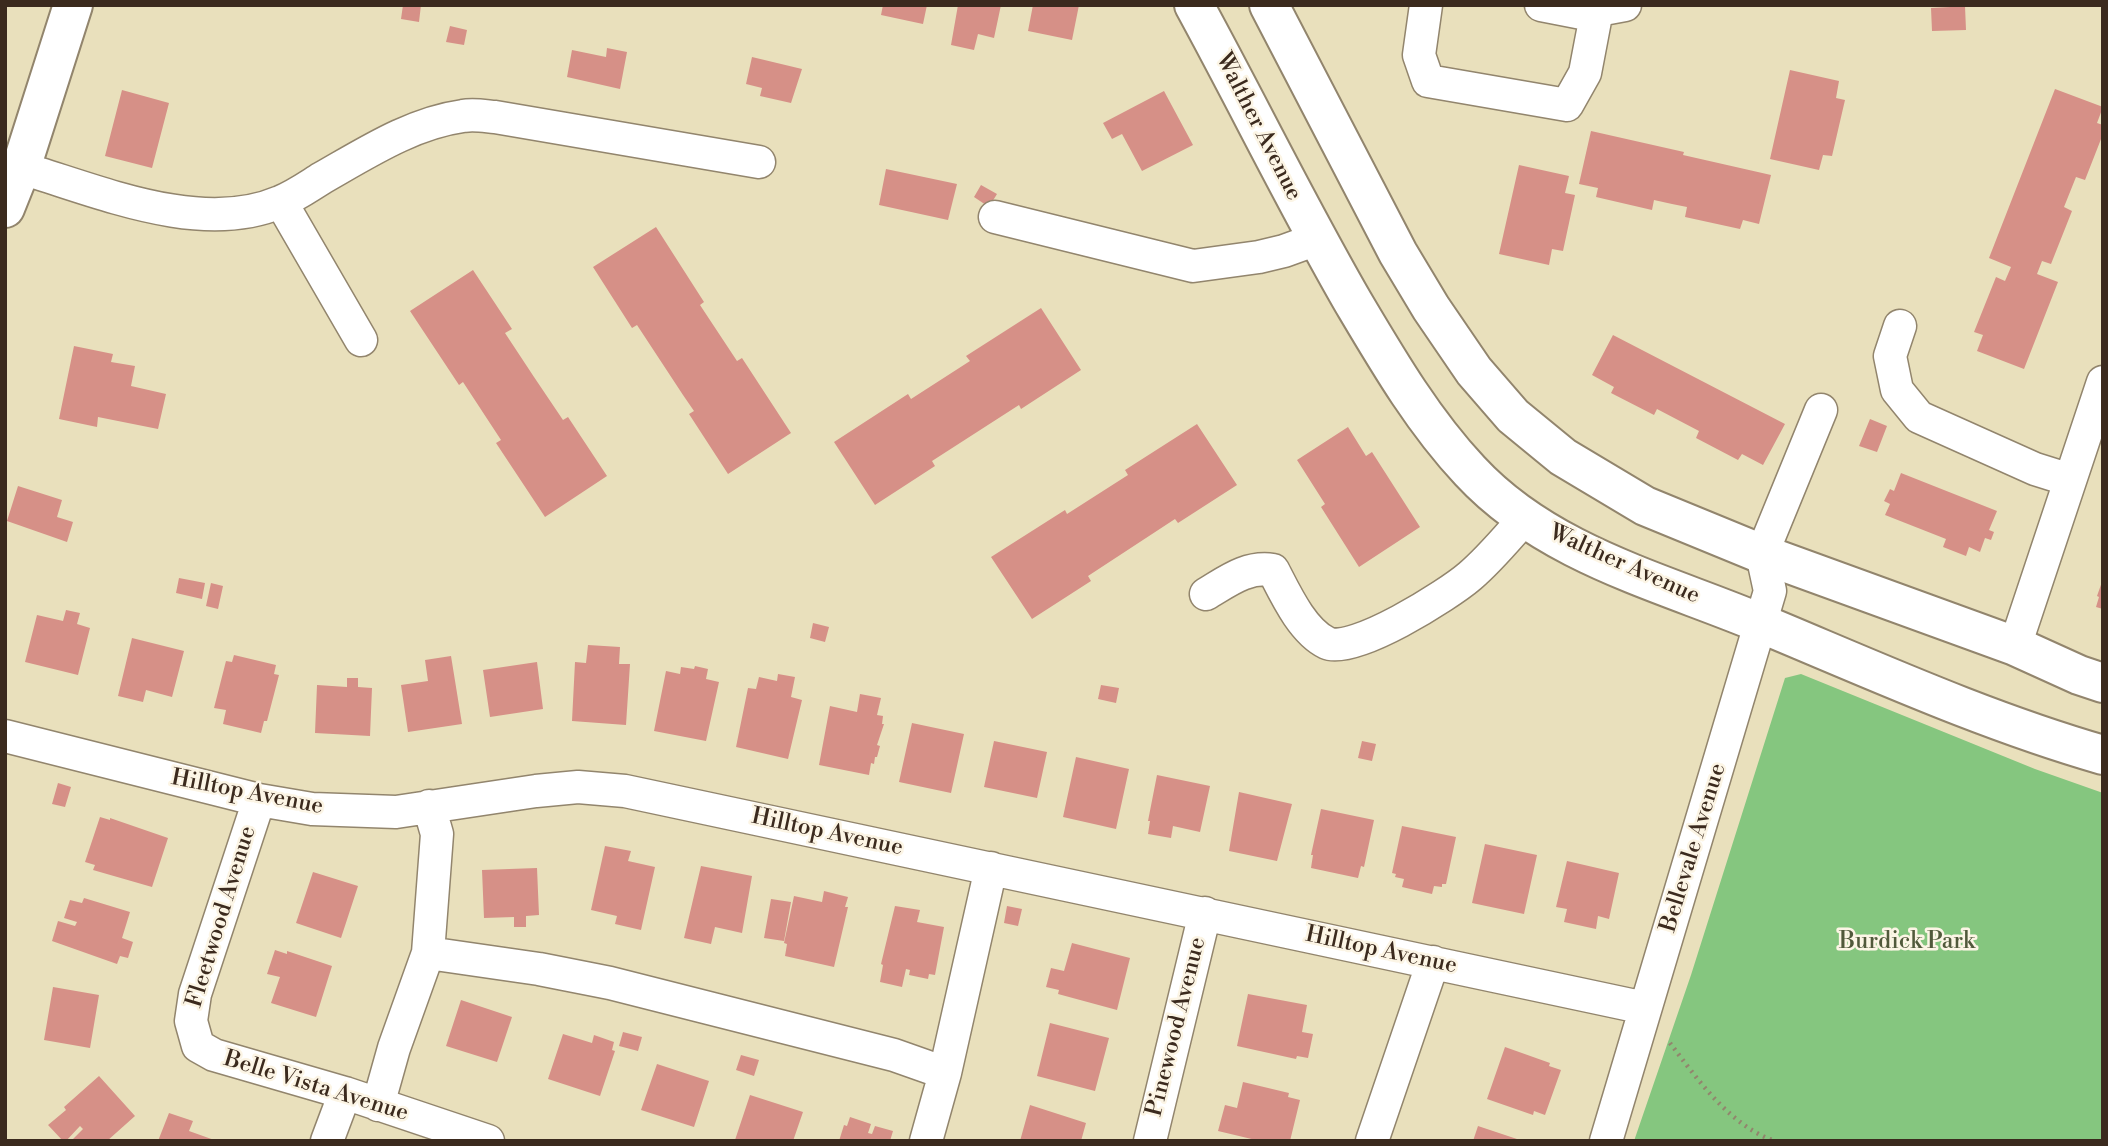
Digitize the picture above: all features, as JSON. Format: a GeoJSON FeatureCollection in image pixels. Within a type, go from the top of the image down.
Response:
{"type":"FeatureCollection","features":[{"type":"Feature","properties":{"kind":"main road"},"geometry":{"type":"LineString","coordinates":[[5,208],[21,168],[73,5]]}},
{"type":"Feature","properties":{"kind":"main road","name":"Walther Avenue"},"geometry":{"type":"LineString","coordinates":[[1194,5],[1317,239],[1386,358],[1436,431],[1471,473],[1525,518],[1561,542],[1628,572],[1980,714],[2103,755]]}},
{"type":"Feature","properties":{"kind":"main road"},"geometry":{"type":"LineString","coordinates":[[1269,5],[1398,253],[1431,308],[1474,371],[1513,416],[1563,457],[1645,506],[1762,554],[2015,646],[2103,683]]}},
{"type":"Feature","properties":{"kind":"street"},"geometry":{"type":"LineString","coordinates":[[1426,5],[1419,55],[1428,80],[1567,105],[1585,73],[1611,8]]}},
{"type":"Feature","properties":{"kind":"street"},"geometry":{"type":"LineString","coordinates":[[1541,5],[1582,13],[1611,8]]}},
{"type":"Feature","properties":{"kind":"street"},"geometry":{"type":"LineString","coordinates":[[21,168],[171,211],[213,216],[281,202],[370,150],[408,132],[464,115],[495,117],[760,162]]}},
{"type":"Feature","properties":{"kind":"street"},"geometry":{"type":"LineString","coordinates":[[281,202],[361,340]]}},
{"type":"Feature","properties":{"kind":"street"},"geometry":{"type":"LineString","coordinates":[[995,218],[1193,266],[1259,257],[1317,239]]}},
{"type":"Feature","properties":{"kind":"street"},"geometry":{"type":"LineString","coordinates":[[1900,326],[1890,356],[1897,390],[1919,417],[2035,469],[2082,473]]}},
{"type":"Feature","properties":{"kind":"street"},"geometry":{"type":"LineString","coordinates":[[2015,646],[2082,473],[2103,382]]}},
{"type":"Feature","properties":{"kind":"street"},"geometry":{"type":"LineString","coordinates":[[1762,554],[1821,410]]}},
{"type":"Feature","properties":{"kind":"street"},"geometry":{"type":"LineString","coordinates":[[1206,594],[1248,571],[1259,568],[1273,570],[1294,610],[1316,634],[1328,643],[1339,645],[1353,642],[1398,622],[1469,577],[1525,518]]}},
{"type":"Feature","properties":{"kind":"street","name":"Bellevale Avenue"},"geometry":{"type":"LineString","coordinates":[[1606,1141],[1770,591],[1762,554]]}},
{"type":"Feature","properties":{"kind":"street","name":"Hilltop Avenue"},"geometry":{"type":"LineString","coordinates":[[5,736],[259,800],[313,809],[396,811],[536,790],[578,787],[625,791],[1645,1008]]}},
{"type":"Feature","properties":{"kind":"street","name":"Fleetwood Avenue"},"geometry":{"type":"LineString","coordinates":[[193,1035],[191,1021],[195,994],[259,800]]}},
{"type":"Feature","properties":{"kind":"street"},"geometry":{"type":"LineString","coordinates":[[378,1105],[394,1048],[428,953],[437,834],[429,806]]}},
{"type":"Feature","properties":{"kind":"street"},"geometry":{"type":"LineString","coordinates":[[926,1141],[945,1073],[991,868]]}},
{"type":"Feature","properties":{"kind":"street","name":"Pinewood Avenue"},"geometry":{"type":"LineString","coordinates":[[1150,1141],[1205,913]]}},
{"type":"Feature","properties":{"kind":"street"},"geometry":{"type":"LineString","coordinates":[[428,953],[539,969],[610,983],[894,1055],[945,1073]]}},
{"type":"Feature","properties":{"kind":"street"},"geometry":{"type":"LineString","coordinates":[[1372,1141],[1433,962]]}},
{"type":"Feature","properties":{"kind":"street","name":"Belle Vista Avenue"},"geometry":{"type":"LineString","coordinates":[[193,1035],[198,1046],[214,1055],[345,1093],[488,1141]]}},
{"type":"Feature","properties":{"kind":"street"},"geometry":{"type":"LineString","coordinates":[[327,1141],[345,1093]]}},
{"type":"Feature","properties":{"kind":"path"},"geometry":{"type":"LineString","coordinates":[[1664,1037],[1747,1129],[1775,1141]]}},
{"type":"Feature","properties":{"kind":"green space","name":"Burdick Park"},"geometry":{"type":"Polygon","coordinates":[[[1801,674],[2035,769],[2103,793],[2103,1141],[1634,1141],[1691,975],[1785,678],[1801,674]]]}},
{"type":"Feature","properties":{"kind":"building"},"geometry":{"type":"Polygon","coordinates":[[[403,5],[421,5],[419,22],[401,19],[403,5]]]}},
{"type":"Feature","properties":{"kind":"building"},"geometry":{"type":"Polygon","coordinates":[[[883,5],[927,5],[923,24],[881,15],[883,5]]]}},
{"type":"Feature","properties":{"kind":"building"},"geometry":{"type":"Polygon","coordinates":[[[958,5],[1001,5],[994,38],[978,34],[974,50],[951,45],[958,5]]]}},
{"type":"Feature","properties":{"kind":"building"},"geometry":{"type":"Polygon","coordinates":[[[1033,5],[1079,5],[1072,40],[1028,31],[1033,5]]]}},
{"type":"Feature","properties":{"kind":"building"},"geometry":{"type":"Polygon","coordinates":[[[1965,6],[1966,30],[1932,31],[1931,8],[1965,6]]]}},
{"type":"Feature","properties":{"kind":"building"},"geometry":{"type":"Polygon","coordinates":[[[450,26],[467,30],[464,45],[446,42],[450,26]]]}},
{"type":"Feature","properties":{"kind":"building"},"geometry":{"type":"Polygon","coordinates":[[[607,48],[627,52],[620,89],[567,77],[572,50],[606,57],[607,48]]]}},
{"type":"Feature","properties":{"kind":"building"},"geometry":{"type":"Polygon","coordinates":[[[752,57],[802,69],[791,103],[760,96],[762,88],[746,84],[752,57]]]}},
{"type":"Feature","properties":{"kind":"building"},"geometry":{"type":"Polygon","coordinates":[[[1790,70],[1839,81],[1836,98],[1845,100],[1832,156],[1823,155],[1819,170],[1770,159],[1790,70]]]}},
{"type":"Feature","properties":{"kind":"building"},"geometry":{"type":"Polygon","coordinates":[[[2055,89],[2103,107],[2097,123],[2103,125],[2103,134],[2085,180],[2076,177],[2064,207],[2072,211],[2051,264],[2042,261],[2037,274],[2058,282],[2024,369],[1977,351],[1983,335],[1974,332],[1996,277],[2005,281],[2011,267],[1989,258],[2055,89]]]}},
{"type":"Feature","properties":{"kind":"building"},"geometry":{"type":"Polygon","coordinates":[[[122,90],[169,103],[152,168],[105,156],[122,90]]]}},
{"type":"Feature","properties":{"kind":"building"},"geometry":{"type":"Polygon","coordinates":[[[1164,91],[1193,145],[1142,171],[1122,134],[1112,139],[1103,123],[1164,91]]]}},
{"type":"Feature","properties":{"kind":"building"},"geometry":{"type":"Polygon","coordinates":[[[1591,131],[1771,175],[1759,224],[1743,220],[1740,229],[1685,217],[1687,207],[1654,200],[1652,210],[1596,197],[1598,188],[1579,184],[1591,131]]]}},
{"type":"Feature","properties":{"kind":"building"},"geometry":{"type":"Polygon","coordinates":[[[1519,165],[1569,176],[1565,193],[1575,195],[1563,251],[1552,249],[1549,265],[1499,254],[1519,165]]]}},
{"type":"Feature","properties":{"kind":"building"},"geometry":{"type":"Polygon","coordinates":[[[886,169],[957,184],[948,220],[879,205],[886,169]]]}},
{"type":"Feature","properties":{"kind":"building"},"geometry":{"type":"Polygon","coordinates":[[[981,185],[997,194],[989,207],[974,197],[981,185]]]}},
{"type":"Feature","properties":{"kind":"building"},"geometry":{"type":"Polygon","coordinates":[[[656,227],[704,302],[700,305],[737,361],[742,358],[791,433],[728,474],[689,414],[694,411],[637,325],[632,328],[593,267],[656,227]]]}},
{"type":"Feature","properties":{"kind":"building"},"geometry":{"type":"Polygon","coordinates":[[[473,270],[512,329],[505,333],[563,420],[568,417],[607,476],[545,517],[496,443],[501,440],[463,382],[459,385],[410,311],[473,270]]]}},
{"type":"Feature","properties":{"kind":"building"},"geometry":{"type":"Polygon","coordinates":[[[1041,308],[1081,370],[1021,409],[1019,405],[932,461],[935,466],[875,505],[834,442],[908,394],[911,399],[970,361],[966,356],[1041,308]]]}},
{"type":"Feature","properties":{"kind":"building"},"geometry":{"type":"Polygon","coordinates":[[[1613,335],[1785,424],[1763,465],[1742,454],[1738,460],[1696,438],[1699,431],[1657,409],[1654,415],[1611,393],[1614,387],[1592,375],[1613,335]]]}},
{"type":"Feature","properties":{"kind":"building"},"geometry":{"type":"Polygon","coordinates":[[[74,346],[113,354],[111,362],[135,366],[131,386],[166,394],[158,429],[98,417],[97,427],[59,419],[74,346]]]}},
{"type":"Feature","properties":{"kind":"building"},"geometry":{"type":"Polygon","coordinates":[[[1870,419],[1887,426],[1877,452],[1859,446],[1870,419]]]}},
{"type":"Feature","properties":{"kind":"building"},"geometry":{"type":"Polygon","coordinates":[[[1197,424],[1237,485],[1178,523],[1175,519],[1088,576],[1091,581],[1032,619],[991,557],[1065,510],[1067,514],[1128,475],[1125,470],[1197,424]]]}},
{"type":"Feature","properties":{"kind":"building"},"geometry":{"type":"Polygon","coordinates":[[[1348,427],[1366,456],[1372,452],[1420,527],[1359,567],[1321,507],[1325,504],[1297,460],[1348,427]]]}},
{"type":"Feature","properties":{"kind":"building"},"geometry":{"type":"Polygon","coordinates":[[[1901,473],[1997,511],[1989,530],[1994,532],[1991,540],[1985,538],[1980,552],[1969,547],[1966,556],[1943,547],[1946,539],[1885,515],[1890,504],[1884,501],[1890,489],[1894,491],[1901,473]]]}},
{"type":"Feature","properties":{"kind":"building"},"geometry":{"type":"Polygon","coordinates":[[[18,486],[62,500],[57,517],[73,522],[67,542],[7,521],[18,486]]]}},
{"type":"Feature","properties":{"kind":"building"},"geometry":{"type":"Polygon","coordinates":[[[179,578],[205,583],[202,599],[176,593],[179,578]]]}},
{"type":"Feature","properties":{"kind":"building"},"geometry":{"type":"Polygon","coordinates":[[[2103,579],[2103,609],[2096,607],[2103,579]]]}},
{"type":"Feature","properties":{"kind":"building"},"geometry":{"type":"Polygon","coordinates":[[[211,583],[223,586],[218,609],[206,606],[211,583]]]}},
{"type":"Feature","properties":{"kind":"building"},"geometry":{"type":"Polygon","coordinates":[[[66,610],[80,613],[77,624],[90,628],[78,675],[25,662],[37,615],[63,621],[66,610]]]}},
{"type":"Feature","properties":{"kind":"building"},"geometry":{"type":"Polygon","coordinates":[[[813,623],[829,627],[825,642],[810,638],[813,623]]]}},
{"type":"Feature","properties":{"kind":"building"},"geometry":{"type":"Polygon","coordinates":[[[132,638],[184,651],[172,697],[146,690],[143,702],[118,696],[132,638]]]}},
{"type":"Feature","properties":{"kind":"building"},"geometry":{"type":"Polygon","coordinates":[[[588,645],[620,647],[619,664],[630,664],[626,725],[572,721],[575,662],[586,663],[588,645]]]}},
{"type":"Feature","properties":{"kind":"building"},"geometry":{"type":"Polygon","coordinates":[[[234,655],[276,665],[274,674],[279,675],[267,721],[264,721],[261,733],[223,724],[226,710],[214,708],[226,661],[232,662],[234,655]]]}},
{"type":"Feature","properties":{"kind":"building"},"geometry":{"type":"Polygon","coordinates":[[[451,656],[462,724],[408,732],[401,685],[428,681],[425,660],[451,656]]]}},
{"type":"Feature","properties":{"kind":"building"},"geometry":{"type":"Polygon","coordinates":[[[537,662],[543,709],[490,717],[483,670],[537,662]]]}},
{"type":"Feature","properties":{"kind":"building"},"geometry":{"type":"Polygon","coordinates":[[[695,666],[708,669],[706,679],[719,682],[706,741],[654,731],[666,671],[680,674],[681,667],[694,669],[695,666]]]}},
{"type":"Feature","properties":{"kind":"building"},"geometry":{"type":"Polygon","coordinates":[[[778,674],[795,677],[791,697],[802,700],[788,759],[736,747],[748,688],[756,689],[759,677],[777,681],[778,674]]]}},
{"type":"Feature","properties":{"kind":"building"},"geometry":{"type":"Polygon","coordinates":[[[347,678],[358,678],[358,687],[372,688],[370,736],[315,733],[317,685],[347,687],[347,678]]]}},
{"type":"Feature","properties":{"kind":"building"},"geometry":{"type":"Polygon","coordinates":[[[1101,685],[1119,688],[1116,703],[1098,699],[1101,685]]]}},
{"type":"Feature","properties":{"kind":"building"},"geometry":{"type":"Polygon","coordinates":[[[860,694],[881,698],[877,715],[883,716],[884,724],[877,745],[880,746],[877,757],[874,764],[871,763],[869,775],[819,765],[830,706],[857,712],[860,694]]]}},
{"type":"Feature","properties":{"kind":"building"},"geometry":{"type":"Polygon","coordinates":[[[912,723],[964,734],[951,793],[899,782],[912,723]]]}},
{"type":"Feature","properties":{"kind":"building"},"geometry":{"type":"Polygon","coordinates":[[[994,741],[1047,752],[1037,798],[984,787],[994,741]]]}},
{"type":"Feature","properties":{"kind":"building"},"geometry":{"type":"Polygon","coordinates":[[[1362,741],[1376,744],[1372,761],[1358,758],[1362,741]]]}},
{"type":"Feature","properties":{"kind":"building"},"geometry":{"type":"Polygon","coordinates":[[[1076,757],[1129,769],[1116,829],[1063,817],[1076,757]]]}},
{"type":"Feature","properties":{"kind":"building"},"geometry":{"type":"Polygon","coordinates":[[[1157,775],[1210,786],[1200,832],[1173,826],[1171,838],[1148,834],[1157,775]]]}},
{"type":"Feature","properties":{"kind":"building"},"geometry":{"type":"Polygon","coordinates":[[[58,783],[71,787],[65,807],[52,804],[58,783]]]}},
{"type":"Feature","properties":{"kind":"building"},"geometry":{"type":"Polygon","coordinates":[[[1239,792],[1292,804],[1277,861],[1229,851],[1239,792]]]}},
{"type":"Feature","properties":{"kind":"building"},"geometry":{"type":"Polygon","coordinates":[[[1321,809],[1374,820],[1364,867],[1361,866],[1358,878],[1311,868],[1311,855],[1321,809]]]}},
{"type":"Feature","properties":{"kind":"building"},"geometry":{"type":"Polygon","coordinates":[[[100,817],[168,838],[152,887],[93,870],[95,865],[85,862],[100,817]]]}},
{"type":"Feature","properties":{"kind":"building"},"geometry":{"type":"Polygon","coordinates":[[[1402,826],[1456,837],[1446,884],[1442,884],[1442,887],[1434,886],[1432,894],[1402,887],[1404,879],[1395,877],[1396,874],[1392,873],[1402,826]]]}},
{"type":"Feature","properties":{"kind":"building"},"geometry":{"type":"Polygon","coordinates":[[[1485,844],[1537,855],[1524,914],[1472,903],[1485,844]]]}},
{"type":"Feature","properties":{"kind":"building"},"geometry":{"type":"Polygon","coordinates":[[[605,846],[631,851],[628,861],[655,867],[641,930],[615,924],[617,916],[591,910],[605,846]]]}},
{"type":"Feature","properties":{"kind":"building"},"geometry":{"type":"Polygon","coordinates":[[[1567,861],[1619,873],[1609,919],[1598,916],[1596,929],[1564,922],[1567,909],[1556,907],[1567,861]]]}},
{"type":"Feature","properties":{"kind":"building"},"geometry":{"type":"Polygon","coordinates":[[[701,866],[752,876],[742,933],[715,927],[711,944],[684,938],[701,866]]]}},
{"type":"Feature","properties":{"kind":"building"},"geometry":{"type":"Polygon","coordinates":[[[537,868],[539,915],[526,916],[526,927],[514,927],[514,917],[484,918],[482,870],[537,868]]]}},
{"type":"Feature","properties":{"kind":"building"},"geometry":{"type":"Polygon","coordinates":[[[313,872],[358,886],[341,938],[296,923],[313,872]]]}},
{"type":"Feature","properties":{"kind":"building"},"geometry":{"type":"Polygon","coordinates":[[[824,891],[848,897],[834,967],[785,956],[787,944],[784,943],[794,896],[822,902],[824,891]]]}},
{"type":"Feature","properties":{"kind":"building"},"geometry":{"type":"Polygon","coordinates":[[[84,898],[130,912],[122,938],[133,942],[128,958],[120,956],[117,964],[52,941],[58,921],[75,926],[77,922],[64,918],[70,900],[82,903],[84,898]]]}},
{"type":"Feature","properties":{"kind":"building"},"geometry":{"type":"Polygon","coordinates":[[[771,899],[791,902],[784,941],[764,938],[771,899]]]}},
{"type":"Feature","properties":{"kind":"building"},"geometry":{"type":"Polygon","coordinates":[[[895,906],[920,910],[917,922],[944,927],[935,975],[929,974],[928,979],[909,975],[910,970],[906,969],[902,987],[880,982],[881,964],[895,906]]]}},
{"type":"Feature","properties":{"kind":"building"},"geometry":{"type":"Polygon","coordinates":[[[1007,906],[1022,909],[1018,926],[1004,923],[1007,906]]]}},
{"type":"Feature","properties":{"kind":"building"},"geometry":{"type":"Polygon","coordinates":[[[1072,943],[1130,958],[1117,1010],[1058,994],[1059,990],[1046,987],[1051,968],[1064,971],[1072,943]]]}},
{"type":"Feature","properties":{"kind":"building"},"geometry":{"type":"Polygon","coordinates":[[[275,950],[287,954],[287,951],[332,966],[316,1017],[271,1003],[280,977],[267,974],[275,950]]]}},
{"type":"Feature","properties":{"kind":"building"},"geometry":{"type":"Polygon","coordinates":[[[53,987],[99,995],[90,1048],[44,1040],[53,987]]]}},
{"type":"Feature","properties":{"kind":"building"},"geometry":{"type":"Polygon","coordinates":[[[1248,994],[1307,1005],[1302,1032],[1313,1034],[1308,1058],[1297,1056],[1296,1059],[1237,1046],[1248,994]]]}},
{"type":"Feature","properties":{"kind":"building"},"geometry":{"type":"Polygon","coordinates":[[[461,1000],[512,1017],[497,1062],[446,1046],[461,1000]]]}},
{"type":"Feature","properties":{"kind":"building"},"geometry":{"type":"Polygon","coordinates":[[[1050,1023],[1109,1038],[1095,1091],[1037,1076],[1050,1023]]]}},
{"type":"Feature","properties":{"kind":"building"},"geometry":{"type":"Polygon","coordinates":[[[623,1032],[642,1037],[638,1051],[619,1046],[623,1032]]]}},
{"type":"Feature","properties":{"kind":"building"},"geometry":{"type":"Polygon","coordinates":[[[563,1034],[592,1043],[594,1035],[614,1042],[612,1050],[615,1051],[600,1096],[548,1079],[563,1034]]]}},
{"type":"Feature","properties":{"kind":"building"},"geometry":{"type":"Polygon","coordinates":[[[1505,1047],[1550,1063],[1549,1066],[1561,1070],[1545,1115],[1534,1111],[1533,1115],[1487,1099],[1505,1047]]]}},
{"type":"Feature","properties":{"kind":"building"},"geometry":{"type":"Polygon","coordinates":[[[741,1055],[759,1060],[754,1076],[736,1070],[741,1055]]]}},
{"type":"Feature","properties":{"kind":"building"},"geometry":{"type":"Polygon","coordinates":[[[657,1064],[709,1081],[694,1127],[641,1110],[657,1064]]]}},
{"type":"Feature","properties":{"kind":"building"},"geometry":{"type":"Polygon","coordinates":[[[99,1076],[135,1116],[107,1141],[71,1141],[83,1129],[80,1126],[63,1141],[48,1125],[99,1076]]]}},
{"type":"Feature","properties":{"kind":"building"},"geometry":{"type":"Polygon","coordinates":[[[1243,1082],[1289,1093],[1288,1097],[1300,1100],[1290,1141],[1260,1141],[1218,1131],[1225,1105],[1237,1108],[1243,1082]]]}},
{"type":"Feature","properties":{"kind":"building"},"geometry":{"type":"Polygon","coordinates":[[[750,1095],[803,1112],[793,1141],[735,1140],[750,1095]]]}},
{"type":"Feature","properties":{"kind":"building"},"geometry":{"type":"Polygon","coordinates":[[[1030,1105],[1086,1123],[1081,1141],[1020,1141],[1030,1105]]]}},
{"type":"Feature","properties":{"kind":"building"},"geometry":{"type":"Polygon","coordinates":[[[169,1113],[193,1121],[189,1131],[217,1141],[158,1141],[169,1113]]]}},
{"type":"Feature","properties":{"kind":"building"},"geometry":{"type":"Polygon","coordinates":[[[850,1117],[871,1124],[868,1133],[872,1134],[875,1126],[893,1131],[890,1141],[839,1141],[844,1125],[847,1126],[850,1117]]]}},
{"type":"Feature","properties":{"kind":"building"},"geometry":{"type":"Polygon","coordinates":[[[1478,1126],[1520,1140],[1520,1141],[1473,1141],[1478,1126]]]}}]}
